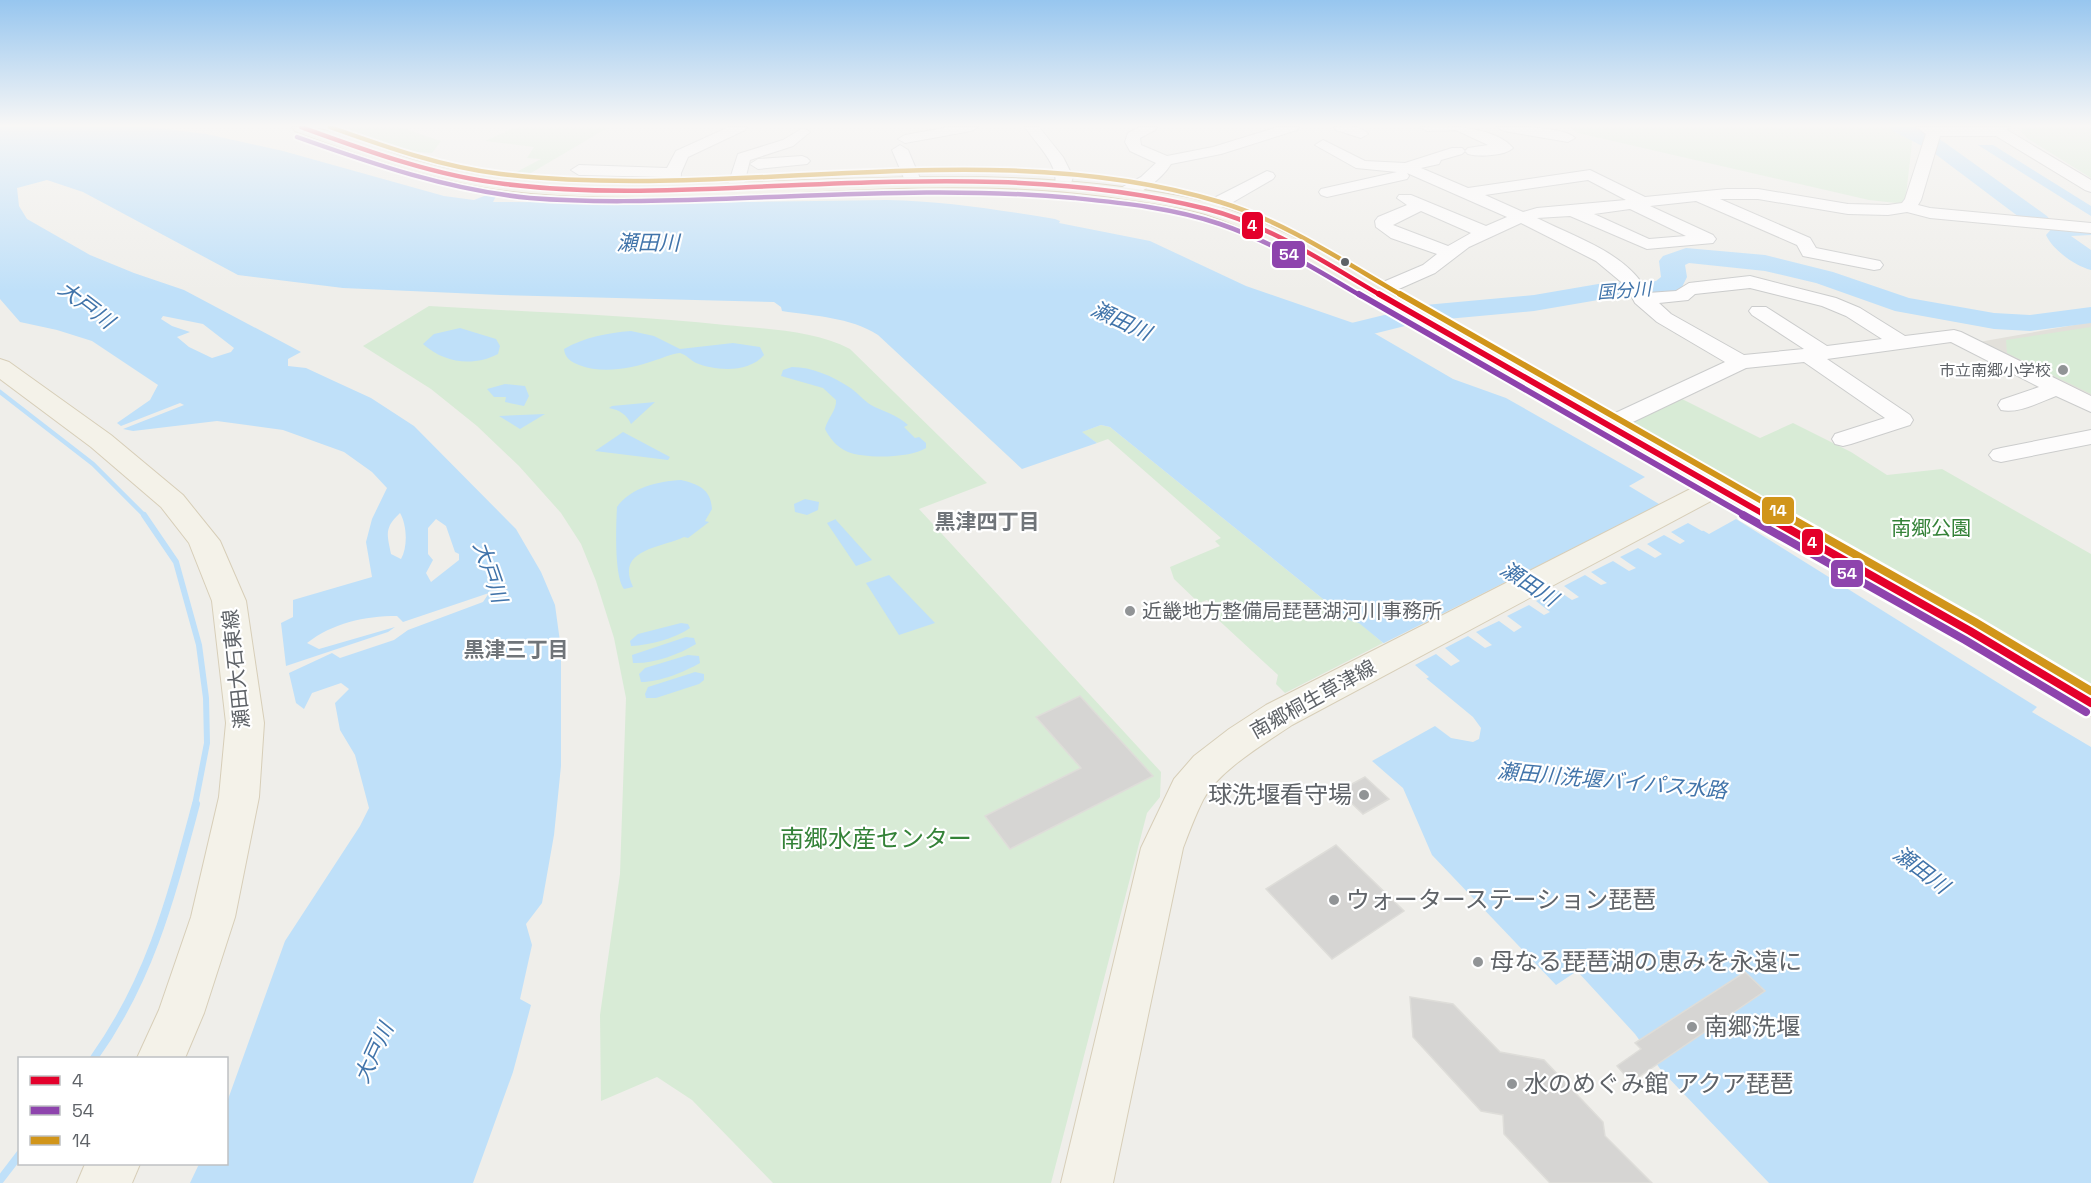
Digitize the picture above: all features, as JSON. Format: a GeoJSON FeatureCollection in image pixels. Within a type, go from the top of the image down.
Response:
{"type":"FeatureCollection","features":[{"type":"Feature","properties":{"kind":"highway"},"geometry":{"type":"LineString","coordinates":[[490,182],[557,187],[649,182]]}},
{"type":"Feature","properties":{"kind":"highway"},"geometry":{"type":"LineString","coordinates":[[683,182],[735,188],[984,182]]}},
{"type":"Feature","properties":{"kind":"highway"},"geometry":{"type":"LineString","coordinates":[[1005,182],[1123,193],[1203,207],[1246,220],[1376,292],[1606,426],[1929,605],[2091,703]]}},
{"type":"Feature","properties":{"kind":"main road","name":"瀬田大石東線"},"geometry":{"type":"LineString","coordinates":[[0,367],[101,441],[172,501],[204,541],[229,602],[244,723],[239,797],[213,917],[181,1013],[162,1057]]}},
{"type":"Feature","properties":{"kind":"main road","name":"南郷桐生草津線"},"geometry":{"type":"LineString","coordinates":[[1087,1183],[1162,848],[1188,790],[1208,767],[1242,739],[1279,715],[1716,487]]}},
{"type":"Feature","properties":{"kind":"main road"},"geometry":{"type":"LineString","coordinates":[[103,1183],[113,1165]]}},
{"type":"Feature","properties":{"kind":"street"},"geometry":{"type":"LineString","coordinates":[[557,187],[563,182]]}},
{"type":"Feature","properties":{"kind":"street"},"geometry":{"type":"LineString","coordinates":[[735,188],[737,182]]}},
{"type":"Feature","properties":{"kind":"street"},"geometry":{"type":"LineString","coordinates":[[1123,193],[1140,182]]}},
{"type":"Feature","properties":{"kind":"street"},"geometry":{"type":"LineString","coordinates":[[1203,207],[1222,201],[1256,182]]}},
{"type":"Feature","properties":{"kind":"street"},"geometry":{"type":"LineString","coordinates":[[1327,192],[1365,182]]}},
{"type":"Feature","properties":{"kind":"street"},"geometry":{"type":"LineString","coordinates":[[1440,182],[1521,217],[1602,257],[1664,318],[1741,362]]}},
{"type":"Feature","properties":{"kind":"street"},"geometry":{"type":"LineString","coordinates":[[1465,193],[1540,182]]}},
{"type":"Feature","properties":{"kind":"street"},"geometry":{"type":"LineString","coordinates":[[1573,210],[1647,244],[1708,240],[1602,182]]}},
{"type":"Feature","properties":{"kind":"street"},"geometry":{"type":"LineString","coordinates":[[1907,207],[1913,200],[1917,182]]}},
{"type":"Feature","properties":{"kind":"street"},"geometry":{"type":"LineString","coordinates":[[1398,194],[1486,233]]}},
{"type":"Feature","properties":{"kind":"street"},"geometry":{"type":"LineString","coordinates":[[1376,292],[1429,269],[1463,243],[1521,217],[1699,196],[1758,194],[1848,209],[1888,210],[1907,207],[1930,213],[2091,228]]}},
{"type":"Feature","properties":{"kind":"street"},"geometry":{"type":"LineString","coordinates":[[1699,196],[1804,242],[1809,252],[1874,265]]}},
{"type":"Feature","properties":{"kind":"street"},"geometry":{"type":"LineString","coordinates":[[1420,205],[1384,221],[1385,227],[1397,234],[1450,253]]}},
{"type":"Feature","properties":{"kind":"street"},"geometry":{"type":"LineString","coordinates":[[1888,210],[1926,230]]}},
{"type":"Feature","properties":{"kind":"street"},"geometry":{"type":"LineString","coordinates":[[1639,292],[1681,296],[1689,289],[1750,282],[1828,302],[1853,312],[1901,343]]}},
{"type":"Feature","properties":{"kind":"street"},"geometry":{"type":"LineString","coordinates":[[1759,311],[1902,420],[1843,439]]}},
{"type":"Feature","properties":{"kind":"street"},"geometry":{"type":"LineString","coordinates":[[1606,426],[1741,362],[1954,336],[2091,405]]}},
{"type":"Feature","properties":{"kind":"street"},"geometry":{"type":"LineString","coordinates":[[2009,405],[2058,388]]}},
{"type":"Feature","properties":{"kind":"street"},"geometry":{"type":"LineString","coordinates":[[2001,455],[2091,436]]}},
{"type":"Feature","properties":{"kind":"shaded area","name":"市立南郷小学校"},"geometry":{"type":"Polygon","coordinates":[[[2091,322],[2091,399],[1979,342],[2091,322]]]}},
{"type":"Feature","properties":{"kind":"green space"},"geometry":{"type":"Polygon","coordinates":[[[1792,182],[1907,182],[1905,204],[1869,200],[1792,182]]]}},
{"type":"Feature","properties":{"kind":"green space","name":"南郷水産センター"},"geometry":{"type":"Polygon","coordinates":[[[429,306],[688,322],[773,329],[821,338],[850,349],[987,483],[919,509],[1161,772],[1160,797],[1147,813],[1051,1183],[773,1183],[692,1100],[657,1077],[601,1101],[600,1015],[620,874],[626,698],[614,638],[596,581],[581,544],[561,513],[519,466],[477,426],[431,389],[363,346],[429,306]]]}},
{"type":"Feature","properties":{"kind":"green space","name":"市立南郷小学校"},"geometry":{"type":"Polygon","coordinates":[[[2091,327],[2091,394],[2007,353],[2006,340],[2091,327]]]}},
{"type":"Feature","properties":{"kind":"green space","name":"南郷公園"},"geometry":{"type":"Polygon","coordinates":[[[1676,396],[1760,438],[1793,423],[1851,452],[1887,475],[1942,469],[2091,554],[2091,687],[1858,551],[1624,421],[1676,396]]]}},
{"type":"Feature","properties":{"kind":"green space"},"geometry":{"type":"Polygon","coordinates":[[[1101,425],[1110,427],[1349,620],[1359,622],[1383,643],[1285,693],[1276,684],[1278,675],[1212,614],[1219,611],[1207,600],[1199,603],[1174,579],[1170,567],[1220,546],[1215,541],[1221,538],[1108,439],[1097,443],[1081,432],[1101,425]]]}},
{"type":"Feature","properties":{"kind":"water","name":"大戸川"},"geometry":{"type":"Polygon","coordinates":[[[0,182],[39,182],[17,188],[19,206],[27,219],[90,255],[184,290],[301,352],[288,359],[288,366],[306,368],[371,398],[414,426],[516,529],[541,572],[555,605],[561,649],[561,766],[554,835],[542,903],[526,924],[532,945],[520,999],[531,1005],[513,1072],[473,1183],[190,1183],[199,1165],[228,1165],[228,1099],[285,941],[360,826],[369,808],[355,755],[340,730],[335,703],[349,689],[341,683],[312,693],[304,709],[296,703],[289,673],[332,653],[340,658],[394,640],[408,630],[483,602],[489,593],[403,622],[397,616],[385,616],[349,622],[327,630],[307,643],[319,649],[395,627],[388,632],[286,666],[281,623],[293,617],[293,600],[372,577],[366,542],[372,519],[387,488],[372,472],[344,452],[283,430],[217,421],[133,431],[123,429],[184,405],[180,403],[121,426],[117,423],[150,400],[158,385],[92,341],[20,322],[0,299],[0,182]],[[163,316],[161,319],[172,326],[190,332],[177,337],[189,347],[212,358],[231,352],[234,348],[203,324],[163,316]],[[400,513],[389,527],[388,541],[391,554],[401,559],[406,542],[400,513]],[[436,519],[428,528],[428,554],[433,560],[426,573],[431,582],[459,560],[459,554],[455,552],[446,526],[436,519]]]}},
{"type":"Feature","properties":{"kind":"water"},"geometry":{"type":"Polygon","coordinates":[[[54,182],[395,182],[444,196],[474,200],[499,190],[493,202],[676,203],[887,200],[950,204],[1055,219],[1060,221],[1059,223],[1150,241],[1246,286],[1359,325],[1388,318],[1401,324],[1374,333],[1453,379],[1506,398],[1645,477],[1629,486],[1709,534],[1736,519],[2037,707],[2032,712],[2091,747],[2091,1183],[1769,1183],[1661,1070],[1635,1034],[1577,971],[1556,985],[1432,855],[1403,788],[1372,761],[1435,726],[1451,738],[1473,742],[1479,739],[1481,728],[1473,717],[1359,623],[1349,620],[1110,427],[1101,425],[1082,432],[1097,443],[1022,469],[878,335],[856,324],[782,311],[781,307],[774,302],[501,295],[343,288],[238,275],[83,192],[54,182]]]}},
{"type":"Feature","properties":{"kind":"water"},"geometry":{"type":"Polygon","coordinates":[[[2037,182],[2053,182],[2091,206],[2091,216],[2037,182]]]}},
{"type":"Feature","properties":{"kind":"water"},"geometry":{"type":"Polygon","coordinates":[[[460,328],[496,339],[500,346],[498,354],[479,361],[459,361],[440,355],[423,344],[434,334],[460,328]]]}},
{"type":"Feature","properties":{"kind":"water"},"geometry":{"type":"Polygon","coordinates":[[[631,331],[654,336],[680,349],[733,343],[760,347],[764,355],[750,365],[732,369],[704,366],[680,353],[644,364],[606,370],[576,364],[569,359],[564,349],[605,334],[631,331]]]}},
{"type":"Feature","properties":{"kind":"water"},"geometry":{"type":"Polygon","coordinates":[[[792,367],[814,370],[852,389],[871,405],[903,421],[908,425],[904,427],[915,438],[919,437],[926,443],[926,448],[910,454],[888,456],[865,456],[844,450],[834,442],[825,429],[836,400],[823,388],[781,376],[783,370],[792,367]]]}},
{"type":"Feature","properties":{"kind":"water"},"geometry":{"type":"Polygon","coordinates":[[[505,384],[525,386],[529,396],[524,406],[505,402],[506,397],[494,397],[487,389],[505,384]]]}},
{"type":"Feature","properties":{"kind":"water"},"geometry":{"type":"Polygon","coordinates":[[[655,402],[631,424],[623,413],[609,408],[612,406],[655,402]]]}},
{"type":"Feature","properties":{"kind":"water"},"geometry":{"type":"Polygon","coordinates":[[[545,414],[520,429],[499,416],[545,414]]]}},
{"type":"Feature","properties":{"kind":"water"},"geometry":{"type":"Polygon","coordinates":[[[623,432],[670,457],[668,460],[595,451],[623,432]]]}},
{"type":"Feature","properties":{"kind":"water"},"geometry":{"type":"Polygon","coordinates":[[[681,480],[693,483],[706,492],[712,509],[705,521],[709,522],[688,538],[684,537],[653,548],[635,557],[630,565],[629,574],[633,587],[624,589],[617,562],[617,507],[637,490],[663,482],[681,480]]]}},
{"type":"Feature","properties":{"kind":"water"},"geometry":{"type":"Polygon","coordinates":[[[805,499],[819,502],[818,510],[807,515],[795,512],[794,504],[805,499]]]}},
{"type":"Feature","properties":{"kind":"water"},"geometry":{"type":"Polygon","coordinates":[[[836,519],[872,560],[856,566],[827,523],[836,519]]]}},
{"type":"Feature","properties":{"kind":"water"},"geometry":{"type":"Polygon","coordinates":[[[889,575],[935,623],[899,635],[866,583],[889,575]]]}},
{"type":"Feature","properties":{"kind":"water"},"geometry":{"type":"Polygon","coordinates":[[[681,623],[688,624],[690,628],[662,641],[631,646],[630,641],[638,634],[681,623]]]}},
{"type":"Feature","properties":{"kind":"water"},"geometry":{"type":"Polygon","coordinates":[[[686,637],[694,638],[696,644],[665,658],[633,663],[632,655],[686,637]]]}},
{"type":"Feature","properties":{"kind":"water"},"geometry":{"type":"Polygon","coordinates":[[[688,655],[699,656],[700,663],[672,676],[641,682],[639,674],[645,668],[688,655]]]}},
{"type":"Feature","properties":{"kind":"water"},"geometry":{"type":"Polygon","coordinates":[[[695,672],[704,674],[704,680],[699,684],[656,698],[646,698],[648,687],[695,672]]]}},
{"type":"Feature","properties":{"kind":"pier"},"geometry":{"type":"Polygon","coordinates":[[[1663,503],[1707,529],[1702,531],[1688,523],[1671,532],[1685,541],[1680,544],[1664,535],[1647,544],[1662,554],[1655,558],[1638,548],[1620,557],[1636,568],[1629,571],[1613,561],[1591,572],[1607,583],[1601,585],[1585,575],[1564,586],[1579,597],[1572,600],[1557,590],[1536,601],[1550,612],[1544,615],[1529,605],[1507,616],[1522,627],[1514,632],[1499,621],[1476,632],[1492,645],[1485,648],[1468,636],[1445,648],[1460,661],[1451,666],[1436,654],[1415,665],[1429,677],[1424,680],[1380,645],[1663,503]]]}},
{"type":"Feature","properties":{"kind":"building","name":"南郷水産センター"},"geometry":{"type":"Polygon","coordinates":[[[1080,696],[1153,776],[1010,849],[985,816],[1081,768],[1036,717],[1080,696]]]}},
{"type":"Feature","properties":{"kind":"building","name":"球洗堰看守場"},"geometry":{"type":"Polygon","coordinates":[[[1365,777],[1389,799],[1363,814],[1339,791],[1365,777]]]}},
{"type":"Feature","properties":{"kind":"building","name":"ウォーターステーション琵琶"},"geometry":{"type":"Polygon","coordinates":[[[1336,845],[1404,911],[1332,959],[1266,889],[1336,845]]]}},
{"type":"Feature","properties":{"kind":"building","name":"南郷洗堰"},"geometry":{"type":"Polygon","coordinates":[[[1745,972],[1765,991],[1631,1082],[1617,1066],[1641,1049],[1635,1043],[1745,972]]]}},
{"type":"Feature","properties":{"kind":"building","name":"水のめぐみ館 アクア琵琶"},"geometry":{"type":"Polygon","coordinates":[[[1410,997],[1453,1004],[1500,1052],[1544,1060],[1603,1122],[1605,1136],[1652,1183],[1550,1183],[1504,1134],[1503,1115],[1481,1111],[1413,1037],[1410,997]]]}},
{"type":"Feature","properties":{"kind":"waterway"},"geometry":{"type":"LineString","coordinates":[[1986,182],[2039,221]]}},
{"type":"Feature","properties":{"kind":"waterway","name":"国分川"},"geometry":{"type":"LineString","coordinates":[[2085,229],[2066,229],[2058,235],[2060,239],[2091,262]]}},
{"type":"Feature","properties":{"kind":"waterway","name":"国分川"},"geometry":{"type":"LineString","coordinates":[[1345,333],[1425,313],[1534,303],[1604,291],[1659,289],[1671,285],[1674,277],[1672,261],[1686,255],[1765,263],[1824,277],[1904,305],[1994,321],[2030,323],[2091,315]]}},
{"type":"Feature","properties":{"kind":"waterway"},"geometry":{"type":"LineString","coordinates":[[0,392],[93,464],[144,515]]}},
{"type":"Feature","properties":{"kind":"waterway"},"geometry":{"type":"LineString","coordinates":[[144,515],[176,562],[199,645],[206,698],[207,743],[195,805]]}},
{"type":"Feature","properties":{"kind":"waterway"},"geometry":{"type":"LineString","coordinates":[[95,1057],[114,1028],[145,967],[168,904],[196,804]]}},
{"type":"Feature","properties":{"kind":"waterway"},"geometry":{"type":"LineString","coordinates":[[0,1180],[18,1157]]}},
{"type":"Feature","properties":{"kind":"transit line","name":"54"},"geometry":{"type":"LineString","coordinates":[[440,182],[503,195],[606,201],[892,192],[1035,194],[1144,207],[1219,224],[1296,258],[1965,640],[2086,712]]}},
{"type":"Feature","properties":{"kind":"transit line","name":"4"},"geometry":{"type":"LineString","coordinates":[[492,182],[533,187],[617,190],[866,182]]}},
{"type":"Feature","properties":{"kind":"transit line","name":"4"},"geometry":{"type":"LineString","coordinates":[[1007,182],[1040,183],[1124,192],[1207,209],[1278,237],[1970,631],[2091,703]]}},
{"type":"Feature","properties":{"kind":"transit line","name":"14"},"geometry":{"type":"LineString","coordinates":[[1129,182],[1223,203],[1259,216],[1306,240],[1975,622],[2091,691]]}},
{"type":"Feature","properties":{"kind":"place","name":"市立南郷小学校"},"geometry":{"type":"Point","coordinates":[2063,370]}},
{"type":"Feature","properties":{"kind":"place","name":"近畿地方整備局琵琶湖河川事務所"},"geometry":{"type":"Point","coordinates":[1130,611]}},
{"type":"Feature","properties":{"kind":"place","name":"球洗堰看守場"},"geometry":{"type":"Point","coordinates":[1364,795]}},
{"type":"Feature","properties":{"kind":"place","name":"ウォーターステーション琵琶"},"geometry":{"type":"Point","coordinates":[1334,900]}},
{"type":"Feature","properties":{"kind":"place","name":"母なる琵琶湖の恵みを永遠に"},"geometry":{"type":"Point","coordinates":[1478,962]}},
{"type":"Feature","properties":{"kind":"place","name":"南郷洗堰"},"geometry":{"type":"Point","coordinates":[1692,1027]}},
{"type":"Feature","properties":{"kind":"place","name":"水のめぐみ館 アクア琵琶"},"geometry":{"type":"Point","coordinates":[1512,1084]}},
{"type":"Feature","properties":{"kind":"district","name":"黒津四丁目"},"geometry":{"type":"Point","coordinates":[987,522]}},
{"type":"Feature","properties":{"kind":"district","name":"黒津三丁目"},"geometry":{"type":"Point","coordinates":[516,650]}},
{"type":"Feature","properties":{"kind":"water label","name":"瀬田川"},"geometry":{"type":"Point","coordinates":[648,243]}},
{"type":"Feature","properties":{"kind":"water label","name":"瀬田川"},"geometry":{"type":"Point","coordinates":[1121,321]}},
{"type":"Feature","properties":{"kind":"water label","name":"瀬田川"},"geometry":{"type":"Point","coordinates":[1529,584]}},
{"type":"Feature","properties":{"kind":"water label","name":"瀬田川洗堰バイパス水路"},"geometry":{"type":"Point","coordinates":[1612,781]}},
{"type":"Feature","properties":{"kind":"water label","name":"瀬田川"},"geometry":{"type":"Point","coordinates":[1921,870]}}]}
